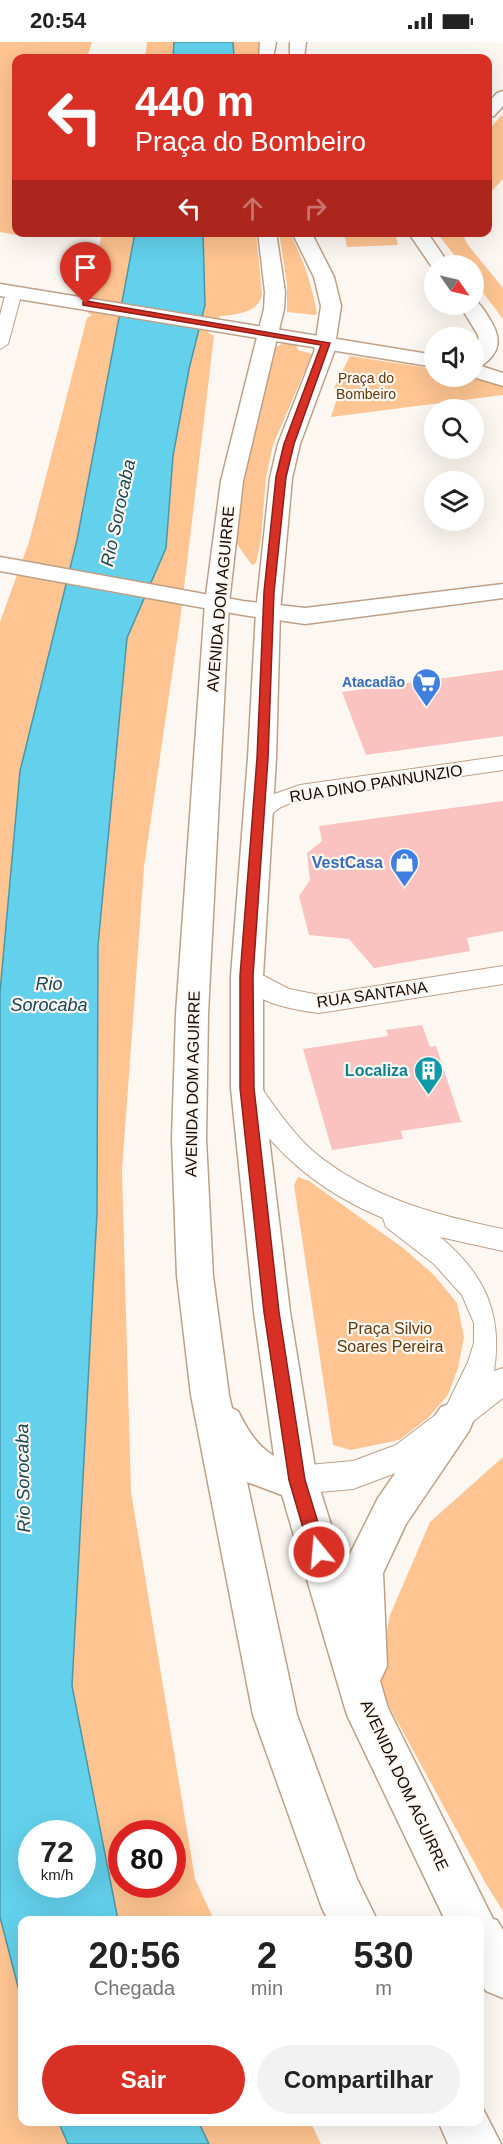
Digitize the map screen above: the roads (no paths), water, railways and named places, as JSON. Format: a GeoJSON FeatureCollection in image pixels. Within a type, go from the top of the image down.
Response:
{"type":"FeatureCollection","features":[{"type":"Feature","properties":{"kind":"main road"},"geometry":{"type":"LineString","coordinates":[[492,108],[503,96]]}},
{"type":"Feature","properties":{"kind":"main road","name":"AVENIDA DOM AGUIRRE"},"geometry":{"type":"LineString","coordinates":[[268,237],[275,292],[273,313],[257,332],[232,481],[205,601],[189,1139],[195,1276],[210,1395],[275,1714],[338,1892],[352,1916]]}},
{"type":"Feature","properties":{"kind":"main road","name":"AVENIDA DOM AGUIRRE"},"geometry":{"type":"LineString","coordinates":[[304,237],[324,277],[331,306],[326,343],[289,444],[281,477],[268,612],[247,976],[247,1088],[272,1312],[297,1480],[369,1715],[468,1916]]}},
{"type":"Feature","properties":{"kind":"main road"},"geometry":{"type":"LineString","coordinates":[[421,237],[433,255]]}},
{"type":"Feature","properties":{"kind":"main road"},"geometry":{"type":"LineString","coordinates":[[7,291],[424,359]]}},
{"type":"Feature","properties":{"kind":"main road"},"geometry":{"type":"LineString","coordinates":[[477,315],[491,336],[492,346],[484,357]]}},
{"type":"Feature","properties":{"kind":"main road"},"geometry":{"type":"LineString","coordinates":[[484,374],[503,380]]}},
{"type":"Feature","properties":{"kind":"main road"},"geometry":{"type":"LineString","coordinates":[[0,564],[268,612],[304,616],[503,591]]}},
{"type":"Feature","properties":{"kind":"main road"},"geometry":{"type":"LineString","coordinates":[[210,1395],[237,1450],[258,1469],[297,1480]]}},
{"type":"Feature","properties":{"kind":"main road"},"geometry":{"type":"LineString","coordinates":[[369,1715],[362,1572],[392,1511],[455,1419]]}},
{"type":"Feature","properties":{"kind":"main road"},"geometry":{"type":"LineString","coordinates":[[484,1943],[503,1974]]}},
{"type":"Feature","properties":{"kind":"main road"},"geometry":{"type":"LineString","coordinates":[[466,2126],[476,2144]]}},
{"type":"Feature","properties":{"kind":"street"},"geometry":{"type":"LineString","coordinates":[[0,344],[7,291]]}},
{"type":"Feature","properties":{"kind":"street"},"geometry":{"type":"LineString","coordinates":[[0,573],[34,570]]}},
{"type":"Feature","properties":{"kind":"street","name":"RUA DINO PANNUNZIO"},"geometry":{"type":"LineString","coordinates":[[257,818],[271,803],[300,792],[503,763]]}},
{"type":"Feature","properties":{"kind":"street","name":"RUA SANTANA"},"geometry":{"type":"LineString","coordinates":[[247,976],[276,995],[296,1002],[320,1004],[503,975]]}},
{"type":"Feature","properties":{"kind":"street"},"geometry":{"type":"LineString","coordinates":[[247,1088],[283,1135],[304,1157],[347,1190],[376,1204],[429,1222],[503,1240]]}},
{"type":"Feature","properties":{"kind":"street"},"geometry":{"type":"LineString","coordinates":[[376,1204],[446,1256],[473,1288],[488,1321],[488,1342],[482,1363],[455,1419]]}},
{"type":"Feature","properties":{"kind":"street"},"geometry":{"type":"LineString","coordinates":[[297,1480],[353,1475],[406,1455],[503,1381]]}},
{"type":"Feature","properties":{"kind":"water"},"geometry":{"type":"Polygon","coordinates":[[[174,42],[233,42],[234,54],[173,54],[174,42]]]}},
{"type":"Feature","properties":{"kind":"water","name":"Rio Sorocaba"},"geometry":{"type":"Polygon","coordinates":[[[134,237],[203,237],[205,305],[189,369],[173,456],[166,548],[127,638],[98,945],[97,1213],[72,1686],[108,1869],[108,1898],[114,1898],[117,1916],[18,1916],[18,1987],[0,1917],[0,992],[20,771],[77,540],[134,237]]]}},
{"type":"Feature","properties":{"kind":"water"},"geometry":{"type":"Polygon","coordinates":[[[60,2126],[200,2126],[209,2144],[68,2144],[60,2126]]]}},
{"type":"Feature","properties":{"kind":"place","name":"Atacadão"},"geometry":{"type":"Point","coordinates":[426,708]}},
{"type":"Feature","properties":{"kind":"place","name":"VestCasa"},"geometry":{"type":"Point","coordinates":[404,888]}},
{"type":"Feature","properties":{"kind":"place","name":"Localiza"},"geometry":{"type":"Point","coordinates":[429,1096]}},
{"type":"Feature","properties":{"kind":"park label","name":"Praça do Bombeiro"},"geometry":{"type":"Point","coordinates":[366,386]}},
{"type":"Feature","properties":{"kind":"park label","name":"Praça Silvio Soares Pereira"},"geometry":{"type":"Point","coordinates":[390,1337]}}]}
